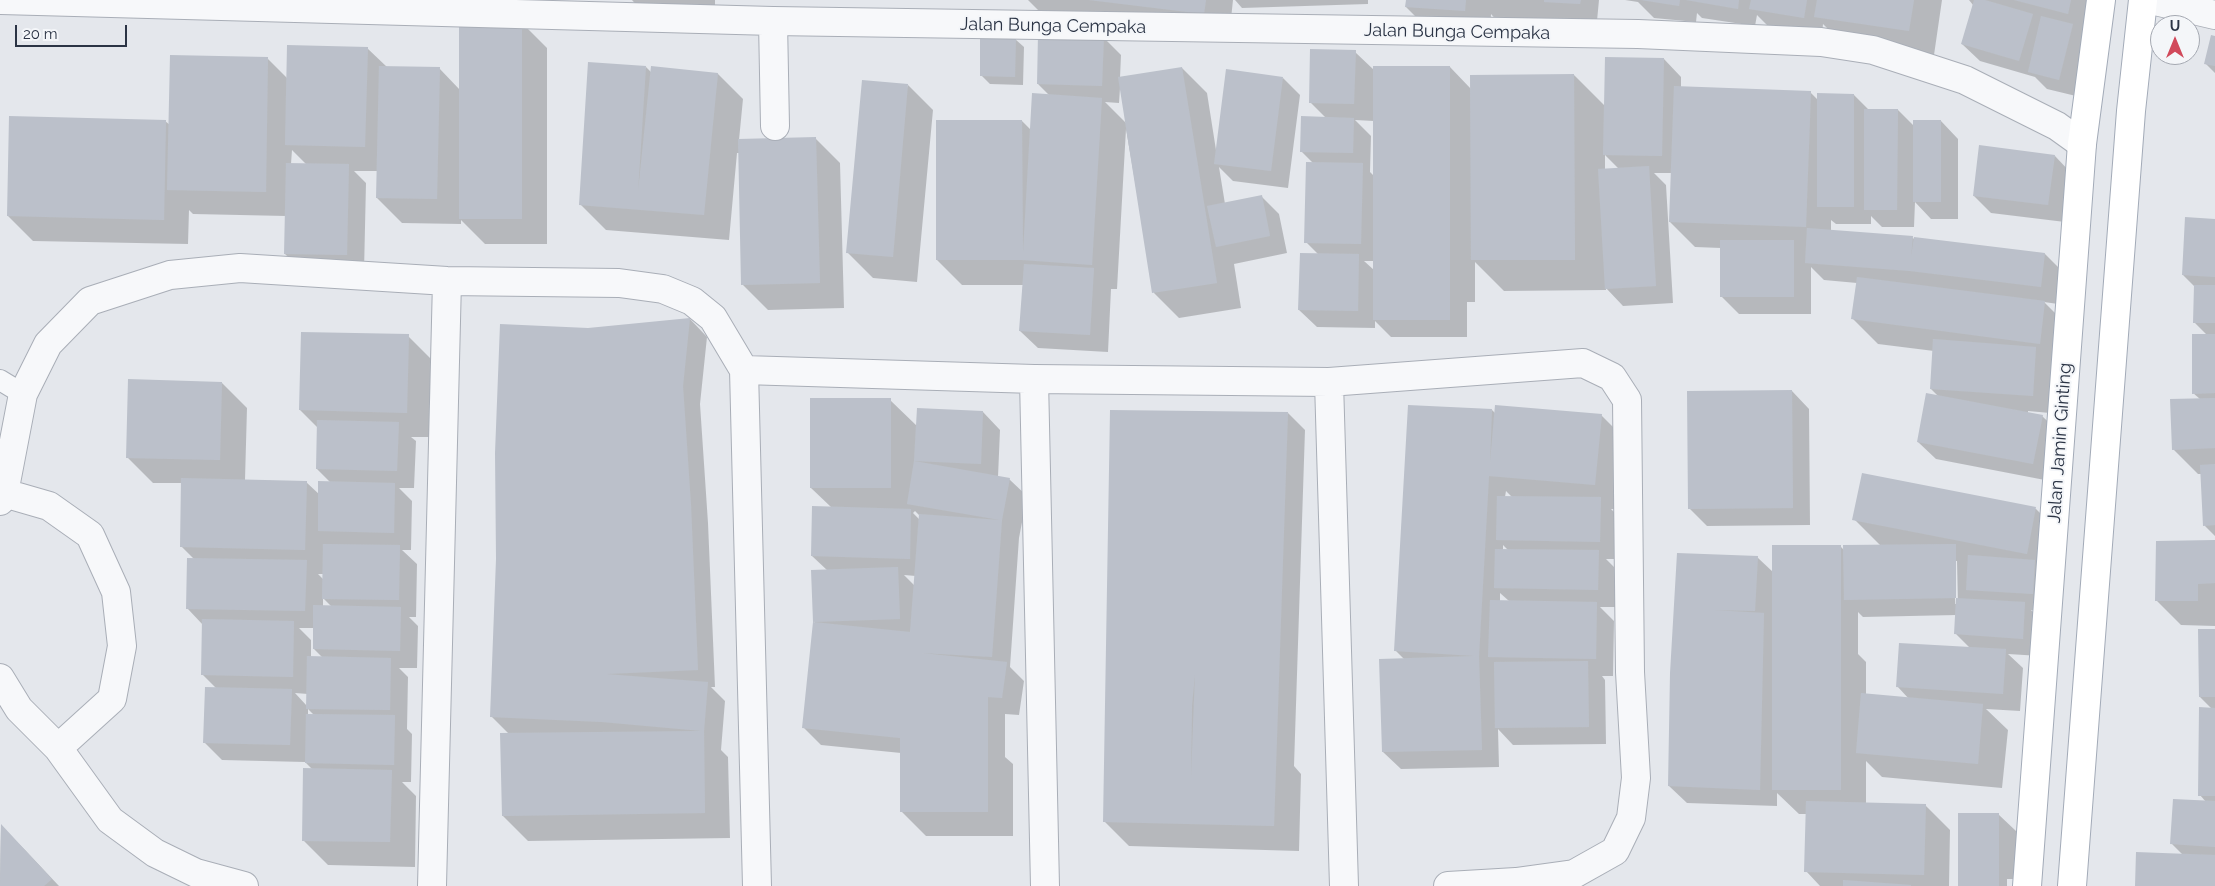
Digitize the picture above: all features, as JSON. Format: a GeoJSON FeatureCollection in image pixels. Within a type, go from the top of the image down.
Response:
{"type":"FeatureCollection","features":[{"type":"Feature","properties":{"kind":"main road","name":"Jalan Jamin Ginting"},"geometry":{"type":"LineString","coordinates":[[2027,886],[2082,144],[2097,21],[2102,0]]}},
{"type":"Feature","properties":{"kind":"main road"},"geometry":{"type":"LineString","coordinates":[[2072,886],[2132,112],[2143,0]]}},
{"type":"Feature","properties":{"kind":"street","name":"Jalan Bunga Cempaka"},"geometry":{"type":"LineString","coordinates":[[1,0],[773,20],[1638,34],[1820,42],[1873,50],[1965,80],[2057,126],[2082,144]]}},
{"type":"Feature","properties":{"kind":"street"},"geometry":{"type":"LineString","coordinates":[[2151,0],[2215,15]]}},
{"type":"Feature","properties":{"kind":"street"},"geometry":{"type":"LineString","coordinates":[[773,20],[775,126]]}},
{"type":"Feature","properties":{"kind":"street"},"geometry":{"type":"LineString","coordinates":[[58,748],[112,699],[122,646],[116,592],[90,536],[49,506],[2,497],[23,394],[48,344],[90,301],[170,275],[240,268],[447,281],[619,283],[662,289],[692,301],[713,318],[744,370],[757,886]]}},
{"type":"Feature","properties":{"kind":"street"},"geometry":{"type":"LineString","coordinates":[[432,886],[447,281]]}},
{"type":"Feature","properties":{"kind":"street"},"geometry":{"type":"LineString","coordinates":[[744,370],[1034,379],[1329,382],[1583,363],[1612,377],[1627,400],[1630,672],[1636,778],[1631,818],[1615,851],[1574,874],[1516,882],[1448,886]]}},
{"type":"Feature","properties":{"kind":"street"},"geometry":{"type":"LineString","coordinates":[[1034,379],[1045,886]]}},
{"type":"Feature","properties":{"kind":"street"},"geometry":{"type":"LineString","coordinates":[[1329,382],[1344,886]]}},
{"type":"Feature","properties":{"kind":"street"},"geometry":{"type":"LineString","coordinates":[[0,678],[19,708],[58,748],[110,820],[155,853],[196,873],[244,886]]}},
{"type":"Feature","properties":{"kind":"lane"},"geometry":{"type":"LineString","coordinates":[[0,380],[23,394]]}},
{"type":"Feature","properties":{"kind":"building"},"geometry":{"type":"Polygon","coordinates":[[[1089,0],[1206,0],[1204,14],[1089,0]]]}},
{"type":"Feature","properties":{"kind":"building"},"geometry":{"type":"Polygon","coordinates":[[[1406,0],[1466,0],[1465,11],[1405,7],[1406,0]]]}},
{"type":"Feature","properties":{"kind":"building"},"geometry":{"type":"Polygon","coordinates":[[[1544,0],[1581,0],[1580,4],[1544,2],[1544,0]]]}},
{"type":"Feature","properties":{"kind":"building"},"geometry":{"type":"Polygon","coordinates":[[[1641,0],[1680,0],[1679,6],[1641,0]]]}},
{"type":"Feature","properties":{"kind":"building"},"geometry":{"type":"Polygon","coordinates":[[[1686,0],[1739,0],[1738,9],[1686,0]]]}},
{"type":"Feature","properties":{"kind":"building"},"geometry":{"type":"Polygon","coordinates":[[[1751,0],[1807,0],[1804,18],[1749,9],[1751,0]]]}},
{"type":"Feature","properties":{"kind":"building"},"geometry":{"type":"Polygon","coordinates":[[[1817,0],[1914,0],[1909,31],[1814,17],[1817,0]]]}},
{"type":"Feature","properties":{"kind":"building"},"geometry":{"type":"Polygon","coordinates":[[[1974,0],[1985,0],[2033,14],[2019,61],[1961,44],[1974,0]]]}},
{"type":"Feature","properties":{"kind":"building"},"geometry":{"type":"Polygon","coordinates":[[[2014,0],[2071,0],[2068,14],[2014,0]]]}},
{"type":"Feature","properties":{"kind":"building"},"geometry":{"type":"Polygon","coordinates":[[[2041,16],[2073,24],[2059,80],[2028,72],[2041,16]]]}},
{"type":"Feature","properties":{"kind":"building"},"geometry":{"type":"Polygon","coordinates":[[[459,22],[522,22],[522,219],[459,219],[459,22]]]}},
{"type":"Feature","properties":{"kind":"building"},"geometry":{"type":"Polygon","coordinates":[[[1038,34],[1104,36],[1102,86],[1037,84],[1038,34]]]}},
{"type":"Feature","properties":{"kind":"building"},"geometry":{"type":"Polygon","coordinates":[[[2211,35],[2215,36],[2215,66],[2204,64],[2211,35]]]}},
{"type":"Feature","properties":{"kind":"building"},"geometry":{"type":"Polygon","coordinates":[[[980,37],[1016,37],[1015,77],[980,76],[980,37]]]}},
{"type":"Feature","properties":{"kind":"building"},"geometry":{"type":"Polygon","coordinates":[[[287,45],[368,47],[365,147],[285,145],[287,45]]]}},
{"type":"Feature","properties":{"kind":"building"},"geometry":{"type":"Polygon","coordinates":[[[1310,49],[1356,50],[1354,104],[1309,103],[1310,49]]]}},
{"type":"Feature","properties":{"kind":"building"},"geometry":{"type":"Polygon","coordinates":[[[170,55],[268,57],[266,192],[167,190],[170,55]]]}},
{"type":"Feature","properties":{"kind":"building"},"geometry":{"type":"Polygon","coordinates":[[[1605,57],[1664,58],[1662,156],[1603,155],[1605,57]]]}},
{"type":"Feature","properties":{"kind":"building"},"geometry":{"type":"Polygon","coordinates":[[[588,62],[646,66],[638,192],[651,66],[718,73],[704,215],[579,205],[588,62]]]}},
{"type":"Feature","properties":{"kind":"building"},"geometry":{"type":"Polygon","coordinates":[[[379,66],[440,67],[437,199],[376,198],[379,66]]]}},
{"type":"Feature","properties":{"kind":"building"},"geometry":{"type":"Polygon","coordinates":[[[1373,66],[1450,66],[1450,320],[1373,320],[1373,66]]]}},
{"type":"Feature","properties":{"kind":"building"},"geometry":{"type":"Polygon","coordinates":[[[1182,67],[1217,283],[1152,293],[1118,77],[1182,67]]]}},
{"type":"Feature","properties":{"kind":"building"},"geometry":{"type":"Polygon","coordinates":[[[1226,69],[1283,77],[1271,171],[1214,164],[1226,69]]]}},
{"type":"Feature","properties":{"kind":"building"},"geometry":{"type":"Polygon","coordinates":[[[1574,74],[1575,260],[1471,260],[1470,75],[1574,74]]]}},
{"type":"Feature","properties":{"kind":"building"},"geometry":{"type":"Polygon","coordinates":[[[862,80],[908,84],[893,257],[846,253],[862,80]]]}},
{"type":"Feature","properties":{"kind":"building"},"geometry":{"type":"Polygon","coordinates":[[[1674,86],[1811,91],[1806,227],[1669,222],[1674,86]]]}},
{"type":"Feature","properties":{"kind":"building"},"geometry":{"type":"Polygon","coordinates":[[[1032,93],[1102,98],[1092,265],[1022,260],[936,260],[936,120],[1022,120],[1023,253],[1032,93]]]}},
{"type":"Feature","properties":{"kind":"building"},"geometry":{"type":"Polygon","coordinates":[[[1817,93],[1854,94],[1854,207],[1817,207],[1817,93]]]}},
{"type":"Feature","properties":{"kind":"building"},"geometry":{"type":"Polygon","coordinates":[[[1864,109],[1898,109],[1897,210],[1864,210],[1864,109]]]}},
{"type":"Feature","properties":{"kind":"building"},"geometry":{"type":"Polygon","coordinates":[[[9,116],[166,120],[164,220],[7,216],[9,116]]]}},
{"type":"Feature","properties":{"kind":"building"},"geometry":{"type":"Polygon","coordinates":[[[1301,116],[1354,118],[1353,153],[1300,152],[1301,116]]]}},
{"type":"Feature","properties":{"kind":"building"},"geometry":{"type":"Polygon","coordinates":[[[1913,120],[1941,120],[1941,202],[1913,202],[1913,120]]]}},
{"type":"Feature","properties":{"kind":"building"},"geometry":{"type":"Polygon","coordinates":[[[816,137],[820,283],[741,285],[738,139],[816,137]]]}},
{"type":"Feature","properties":{"kind":"building"},"geometry":{"type":"Polygon","coordinates":[[[1979,145],[2055,155],[2048,205],[1973,196],[1979,145]]]}},
{"type":"Feature","properties":{"kind":"building"},"geometry":{"type":"Polygon","coordinates":[[[1306,162],[1363,163],[1361,244],[1304,243],[1306,162]]]}},
{"type":"Feature","properties":{"kind":"building"},"geometry":{"type":"Polygon","coordinates":[[[286,163],[349,164],[347,255],[284,254],[286,163]]]}},
{"type":"Feature","properties":{"kind":"building"},"geometry":{"type":"Polygon","coordinates":[[[1649,166],[1656,286],[1605,289],[1598,169],[1649,166]]]}},
{"type":"Feature","properties":{"kind":"building"},"geometry":{"type":"Polygon","coordinates":[[[1262,195],[1270,236],[1216,247],[1207,206],[1262,195]]]}},
{"type":"Feature","properties":{"kind":"building"},"geometry":{"type":"Polygon","coordinates":[[[2185,217],[2215,219],[2215,277],[2182,275],[2185,217]]]}},
{"type":"Feature","properties":{"kind":"building"},"geometry":{"type":"Polygon","coordinates":[[[1807,228],[1913,236],[1911,257],[1914,237],[2045,253],[2041,287],[1910,271],[1805,263],[1807,228]]]}},
{"type":"Feature","properties":{"kind":"building"},"geometry":{"type":"Polygon","coordinates":[[[1720,240],[1794,240],[1794,297],[1720,297],[1720,240]]]}},
{"type":"Feature","properties":{"kind":"building"},"geometry":{"type":"Polygon","coordinates":[[[1300,253],[1359,254],[1358,311],[1298,310],[1300,253]]]}},
{"type":"Feature","properties":{"kind":"building"},"geometry":{"type":"Polygon","coordinates":[[[1024,264],[1094,268],[1090,335],[1019,331],[1024,264]]]}},
{"type":"Feature","properties":{"kind":"building"},"geometry":{"type":"Polygon","coordinates":[[[1857,277],[2045,301],[2040,344],[1851,319],[1857,277]]]}},
{"type":"Feature","properties":{"kind":"building"},"geometry":{"type":"Polygon","coordinates":[[[2194,285],[2215,285],[2215,323],[2193,323],[2194,285]]]}},
{"type":"Feature","properties":{"kind":"building"},"geometry":{"type":"Polygon","coordinates":[[[690,318],[683,386],[691,505],[698,670],[606,674],[708,682],[704,731],[705,813],[502,816],[500,733],[702,731],[602,722],[490,717],[496,559],[495,453],[500,324],[588,328],[690,318]]]}},
{"type":"Feature","properties":{"kind":"building"},"geometry":{"type":"Polygon","coordinates":[[[301,332],[409,334],[407,413],[299,410],[301,332]]]}},
{"type":"Feature","properties":{"kind":"building"},"geometry":{"type":"Polygon","coordinates":[[[2192,334],[2215,334],[2215,393],[2192,394],[2192,334]]]}},
{"type":"Feature","properties":{"kind":"building"},"geometry":{"type":"Polygon","coordinates":[[[1933,339],[2036,347],[2033,396],[1930,389],[1933,339]]]}},
{"type":"Feature","properties":{"kind":"building"},"geometry":{"type":"Polygon","coordinates":[[[128,379],[222,382],[220,460],[126,458],[128,379]]]}},
{"type":"Feature","properties":{"kind":"building"},"geometry":{"type":"Polygon","coordinates":[[[1792,390],[1793,508],[1688,509],[1687,391],[1792,390]]]}},
{"type":"Feature","properties":{"kind":"building"},"geometry":{"type":"Polygon","coordinates":[[[1926,393],[2043,415],[2033,464],[1917,442],[1926,393]]]}},
{"type":"Feature","properties":{"kind":"building"},"geometry":{"type":"Polygon","coordinates":[[[810,398],[891,398],[891,488],[810,488],[810,398]]]}},
{"type":"Feature","properties":{"kind":"building"},"geometry":{"type":"Polygon","coordinates":[[[2215,398],[2215,448],[2172,450],[2170,399],[2215,398]]]}},
{"type":"Feature","properties":{"kind":"building"},"geometry":{"type":"Polygon","coordinates":[[[1408,405],[1492,409],[1490,463],[1495,405],[1602,414],[1595,485],[1489,476],[1479,656],[1482,750],[1382,752],[1379,659],[1475,656],[1394,651],[1408,405]]]}},
{"type":"Feature","properties":{"kind":"building"},"geometry":{"type":"Polygon","coordinates":[[[917,408],[983,411],[981,464],[914,461],[917,408]]]}},
{"type":"Feature","properties":{"kind":"building"},"geometry":{"type":"Polygon","coordinates":[[[1110,410],[1288,412],[1274,826],[1103,822],[1110,410]],[[1195,674],[1192,705],[1191,779],[1195,674]]]}},
{"type":"Feature","properties":{"kind":"building"},"geometry":{"type":"Polygon","coordinates":[[[317,420],[399,422],[397,471],[316,469],[317,420]]]}},
{"type":"Feature","properties":{"kind":"building"},"geometry":{"type":"Polygon","coordinates":[[[914,461],[1010,478],[1002,520],[992,657],[922,653],[1007,662],[1002,698],[988,697],[988,812],[900,812],[900,738],[802,728],[813,622],[910,632],[919,514],[1000,520],[907,504],[914,461]]]}},
{"type":"Feature","properties":{"kind":"building"},"geometry":{"type":"Polygon","coordinates":[[[2215,464],[2215,525],[2203,526],[2200,465],[2215,464]]]}},
{"type":"Feature","properties":{"kind":"building"},"geometry":{"type":"Polygon","coordinates":[[[1862,473],[2036,507],[2027,554],[1852,520],[1862,473]]]}},
{"type":"Feature","properties":{"kind":"building"},"geometry":{"type":"Polygon","coordinates":[[[181,478],[307,481],[305,550],[180,547],[181,478]]]}},
{"type":"Feature","properties":{"kind":"building"},"geometry":{"type":"Polygon","coordinates":[[[318,481],[395,483],[394,533],[318,531],[318,481]]]}},
{"type":"Feature","properties":{"kind":"building"},"geometry":{"type":"Polygon","coordinates":[[[1497,496],[1601,497],[1600,542],[1496,540],[1497,496]]]}},
{"type":"Feature","properties":{"kind":"building"},"geometry":{"type":"Polygon","coordinates":[[[812,506],[911,509],[910,559],[811,556],[812,506]]]}},
{"type":"Feature","properties":{"kind":"building"},"geometry":{"type":"Polygon","coordinates":[[[2215,540],[2215,583],[2198,584],[2198,601],[2155,601],[2156,541],[2215,540]]]}},
{"type":"Feature","properties":{"kind":"building"},"geometry":{"type":"Polygon","coordinates":[[[323,544],[400,545],[399,600],[322,599],[323,544]]]}},
{"type":"Feature","properties":{"kind":"building"},"geometry":{"type":"Polygon","coordinates":[[[1956,544],[1956,598],[1844,600],[1843,545],[1956,544]]]}},
{"type":"Feature","properties":{"kind":"building"},"geometry":{"type":"Polygon","coordinates":[[[1772,545],[1841,545],[1841,790],[1772,790],[1772,545]]]}},
{"type":"Feature","properties":{"kind":"building"},"geometry":{"type":"Polygon","coordinates":[[[1495,549],[1599,550],[1598,590],[1494,588],[1495,549]]]}},
{"type":"Feature","properties":{"kind":"building"},"geometry":{"type":"Polygon","coordinates":[[[1677,553],[1758,556],[1755,611],[1713,610],[1764,613],[1760,790],[1668,786],[1670,673],[1677,553]]]}},
{"type":"Feature","properties":{"kind":"building"},"geometry":{"type":"Polygon","coordinates":[[[1968,555],[2035,560],[2033,594],[1966,590],[1968,555]]]}},
{"type":"Feature","properties":{"kind":"building"},"geometry":{"type":"Polygon","coordinates":[[[187,558],[307,560],[305,611],[186,609],[187,558]]]}},
{"type":"Feature","properties":{"kind":"building"},"geometry":{"type":"Polygon","coordinates":[[[898,567],[900,619],[813,622],[811,570],[898,567]]]}},
{"type":"Feature","properties":{"kind":"building"},"geometry":{"type":"Polygon","coordinates":[[[1956,598],[2025,602],[2023,639],[1954,634],[1956,598]]]}},
{"type":"Feature","properties":{"kind":"building"},"geometry":{"type":"Polygon","coordinates":[[[1490,600],[1597,602],[1596,659],[1488,657],[1490,600]]]}},
{"type":"Feature","properties":{"kind":"building"},"geometry":{"type":"Polygon","coordinates":[[[313,605],[401,607],[400,651],[313,649],[313,605]]]}},
{"type":"Feature","properties":{"kind":"building"},"geometry":{"type":"Polygon","coordinates":[[[202,619],[294,621],[293,677],[201,675],[202,619]]]}},
{"type":"Feature","properties":{"kind":"building"},"geometry":{"type":"Polygon","coordinates":[[[2198,629],[2215,629],[2215,697],[2199,697],[2198,629]]]}},
{"type":"Feature","properties":{"kind":"building"},"geometry":{"type":"Polygon","coordinates":[[[1899,643],[2006,649],[2003,694],[1896,687],[1899,643]]]}},
{"type":"Feature","properties":{"kind":"building"},"geometry":{"type":"Polygon","coordinates":[[[307,656],[391,658],[390,710],[306,709],[307,656]]]}},
{"type":"Feature","properties":{"kind":"building"},"geometry":{"type":"Polygon","coordinates":[[[1588,661],[1589,727],[1495,728],[1494,662],[1588,661]]]}},
{"type":"Feature","properties":{"kind":"building"},"geometry":{"type":"Polygon","coordinates":[[[205,687],[292,689],[290,745],[203,743],[205,687]]]}},
{"type":"Feature","properties":{"kind":"building"},"geometry":{"type":"Polygon","coordinates":[[[1861,693],[1983,704],[1978,764],[1856,753],[1861,693]]]}},
{"type":"Feature","properties":{"kind":"building"},"geometry":{"type":"Polygon","coordinates":[[[2199,707],[2215,708],[2215,796],[2198,796],[2199,707]]]}},
{"type":"Feature","properties":{"kind":"building"},"geometry":{"type":"Polygon","coordinates":[[[306,714],[395,715],[394,765],[305,763],[306,714]]]}},
{"type":"Feature","properties":{"kind":"building"},"geometry":{"type":"Polygon","coordinates":[[[303,768],[392,770],[390,842],[302,841],[303,768]]]}},
{"type":"Feature","properties":{"kind":"building"},"geometry":{"type":"Polygon","coordinates":[[[2173,799],[2215,801],[2215,847],[2170,844],[2173,799]]]}},
{"type":"Feature","properties":{"kind":"building"},"geometry":{"type":"Polygon","coordinates":[[[1806,801],[1926,804],[1924,875],[1804,872],[1806,801]]]}},
{"type":"Feature","properties":{"kind":"building"},"geometry":{"type":"Polygon","coordinates":[[[1958,813],[1999,813],[1999,886],[1958,886],[1958,813]]]}},
{"type":"Feature","properties":{"kind":"building"},"geometry":{"type":"Polygon","coordinates":[[[1,824],[52,879],[44,886],[0,886],[1,824]]]}},
{"type":"Feature","properties":{"kind":"building"},"geometry":{"type":"Polygon","coordinates":[[[2136,852],[2215,855],[2215,886],[2135,886],[2136,852]]]}},
{"type":"Feature","properties":{"kind":"building"},"geometry":{"type":"Polygon","coordinates":[[[1843,880],[1911,885],[1911,886],[1843,886],[1843,880]]]}}]}
